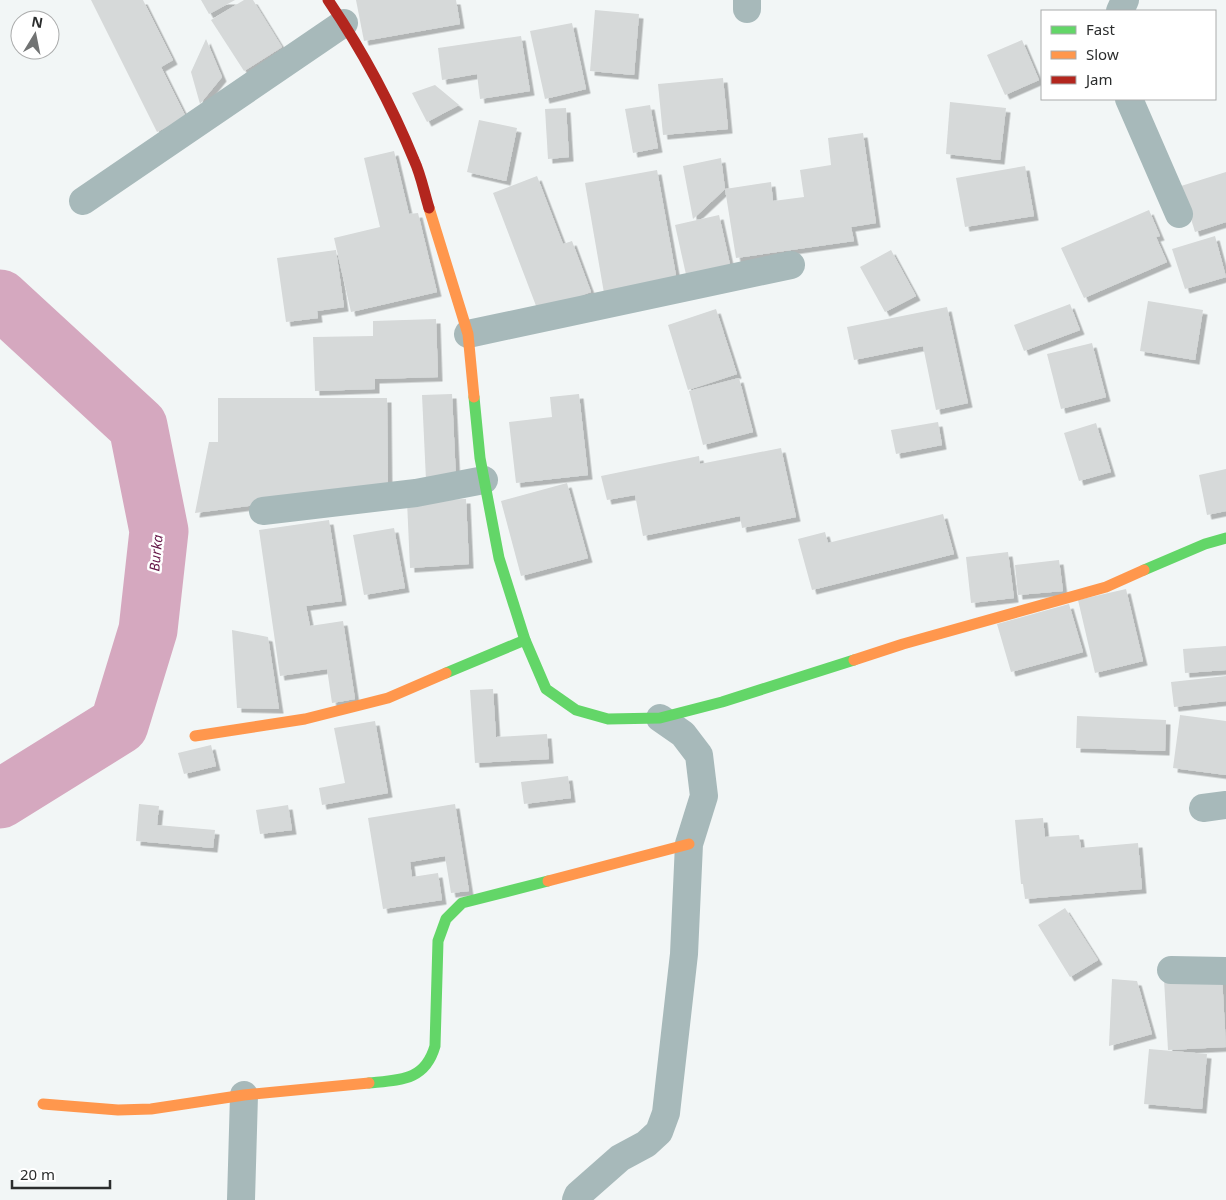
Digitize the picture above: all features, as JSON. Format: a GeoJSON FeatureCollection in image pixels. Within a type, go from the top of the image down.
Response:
{"type":"FeatureCollection","features":[{"type":"Feature","properties":{"kind":"street"},"geometry":{"type":"LineString","coordinates":[[328,0],[344,23],[382,88],[415,161],[468,334],[480,458],[499,558],[525,640],[546,689],[576,710],[608,719],[660,718],[722,702],[903,644],[1106,587],[1205,544],[1226,538]]}},
{"type":"Feature","properties":{"kind":"street"},"geometry":{"type":"LineString","coordinates":[[83,201],[344,23]]}},
{"type":"Feature","properties":{"kind":"street"},"geometry":{"type":"LineString","coordinates":[[1129,100],[1179,214]]}},
{"type":"Feature","properties":{"kind":"street"},"geometry":{"type":"LineString","coordinates":[[468,334],[791,265]]}},
{"type":"Feature","properties":{"kind":"street"},"geometry":{"type":"LineString","coordinates":[[263,511],[416,493],[484,480]]}},
{"type":"Feature","properties":{"kind":"street"},"geometry":{"type":"LineString","coordinates":[[195,736],[305,720],[388,698],[525,640]]}},
{"type":"Feature","properties":{"kind":"street"},"geometry":{"type":"LineString","coordinates":[[575,1198],[620,1158],[646,1144],[658,1132],[666,1112],[684,954],[689,844],[704,796],[699,755],[683,734],[660,718]]}},
{"type":"Feature","properties":{"kind":"street"},"geometry":{"type":"LineString","coordinates":[[43,1104],[118,1110],[151,1109],[244,1095],[403,1080],[415,1076],[432,1059],[435,1046],[438,941],[441,927],[448,914],[462,903],[689,844]]}},
{"type":"Feature","properties":{"kind":"street"},"geometry":{"type":"LineString","coordinates":[[1172,970],[1226,971]]}},
{"type":"Feature","properties":{"kind":"street"},"geometry":{"type":"LineString","coordinates":[[241,1200],[244,1095]]}},
{"type":"Feature","properties":{"kind":"building"},"geometry":{"type":"Polygon","coordinates":[[[91,0],[143,0],[173,60],[161,67],[186,117],[157,132],[91,0]]]}},
{"type":"Feature","properties":{"kind":"building"},"geometry":{"type":"Polygon","coordinates":[[[201,0],[235,0],[209,14],[201,0]]]}},
{"type":"Feature","properties":{"kind":"building"},"geometry":{"type":"Polygon","coordinates":[[[244,0],[253,0],[282,47],[244,71],[211,20],[244,0]]]}},
{"type":"Feature","properties":{"kind":"building"},"geometry":{"type":"Polygon","coordinates":[[[356,0],[456,0],[460,24],[364,41],[356,0]]]}},
{"type":"Feature","properties":{"kind":"building"},"geometry":{"type":"Polygon","coordinates":[[[595,10],[639,14],[634,75],[590,71],[595,10]]]}},
{"type":"Feature","properties":{"kind":"building"},"geometry":{"type":"Polygon","coordinates":[[[572,23],[586,89],[545,99],[530,31],[572,23]]]}},
{"type":"Feature","properties":{"kind":"building"},"geometry":{"type":"Polygon","coordinates":[[[521,36],[530,91],[480,99],[477,74],[442,80],[438,48],[521,36]]]}},
{"type":"Feature","properties":{"kind":"building"},"geometry":{"type":"Polygon","coordinates":[[[206,39],[222,77],[200,104],[191,72],[206,39]]]}},
{"type":"Feature","properties":{"kind":"building"},"geometry":{"type":"Polygon","coordinates":[[[1022,40],[1039,80],[1005,95],[987,55],[1022,40]]]}},
{"type":"Feature","properties":{"kind":"building"},"geometry":{"type":"Polygon","coordinates":[[[723,78],[728,129],[663,135],[658,84],[723,78]]]}},
{"type":"Feature","properties":{"kind":"building"},"geometry":{"type":"Polygon","coordinates":[[[435,85],[459,105],[427,122],[412,93],[435,85]]]}},
{"type":"Feature","properties":{"kind":"building"},"geometry":{"type":"Polygon","coordinates":[[[950,102],[1006,108],[1000,160],[946,154],[950,102]]]}},
{"type":"Feature","properties":{"kind":"building"},"geometry":{"type":"Polygon","coordinates":[[[650,105],[658,148],[633,153],[625,109],[650,105]]]}},
{"type":"Feature","properties":{"kind":"building"},"geometry":{"type":"Polygon","coordinates":[[[566,108],[569,157],[548,159],[545,109],[566,108]]]}},
{"type":"Feature","properties":{"kind":"building"},"geometry":{"type":"Polygon","coordinates":[[[479,120],[517,128],[506,181],[467,172],[479,120]]]}},
{"type":"Feature","properties":{"kind":"building"},"geometry":{"type":"Polygon","coordinates":[[[863,133],[876,223],[851,227],[854,241],[736,258],[725,189],[771,182],[773,201],[804,197],[800,170],[831,165],[828,138],[863,133]]]}},
{"type":"Feature","properties":{"kind":"building"},"geometry":{"type":"Polygon","coordinates":[[[394,151],[409,214],[418,213],[437,292],[351,312],[334,238],[380,227],[364,158],[394,151]]]}},
{"type":"Feature","properties":{"kind":"building"},"geometry":{"type":"Polygon","coordinates":[[[721,158],[725,189],[693,219],[683,166],[721,158]]]}},
{"type":"Feature","properties":{"kind":"building"},"geometry":{"type":"Polygon","coordinates":[[[1025,166],[1034,216],[965,227],[956,178],[1025,166]]]}},
{"type":"Feature","properties":{"kind":"building"},"geometry":{"type":"Polygon","coordinates":[[[657,170],[677,281],[604,293],[585,183],[657,170]]]}},
{"type":"Feature","properties":{"kind":"building"},"geometry":{"type":"Polygon","coordinates":[[[1226,172],[1226,222],[1195,232],[1181,186],[1226,172]]]}},
{"type":"Feature","properties":{"kind":"building"},"geometry":{"type":"Polygon","coordinates":[[[537,176],[563,244],[572,241],[591,292],[538,311],[493,193],[537,176]]]}},
{"type":"Feature","properties":{"kind":"building"},"geometry":{"type":"Polygon","coordinates":[[[1149,210],[1160,236],[1156,237],[1167,262],[1084,298],[1061,248],[1149,210]]]}},
{"type":"Feature","properties":{"kind":"building"},"geometry":{"type":"Polygon","coordinates":[[[719,215],[731,269],[687,279],[675,225],[719,215]]]}},
{"type":"Feature","properties":{"kind":"building"},"geometry":{"type":"Polygon","coordinates":[[[1215,236],[1226,277],[1185,289],[1172,249],[1215,236]]]}},
{"type":"Feature","properties":{"kind":"building"},"geometry":{"type":"Polygon","coordinates":[[[336,250],[344,307],[317,311],[318,318],[286,322],[277,258],[336,250]]]}},
{"type":"Feature","properties":{"kind":"building"},"geometry":{"type":"Polygon","coordinates":[[[891,250],[916,296],[885,312],[860,267],[891,250]]]}},
{"type":"Feature","properties":{"kind":"building"},"geometry":{"type":"Polygon","coordinates":[[[1148,301],[1203,310],[1195,360],[1140,351],[1148,301]]]}},
{"type":"Feature","properties":{"kind":"building"},"geometry":{"type":"Polygon","coordinates":[[[1070,304],[1080,330],[1024,351],[1014,325],[1070,304]]]}},
{"type":"Feature","properties":{"kind":"building"},"geometry":{"type":"Polygon","coordinates":[[[947,307],[968,403],[936,410],[923,346],[854,360],[847,327],[947,307]]]}},
{"type":"Feature","properties":{"kind":"building"},"geometry":{"type":"Polygon","coordinates":[[[716,309],[737,374],[688,390],[668,325],[716,309]]]}},
{"type":"Feature","properties":{"kind":"building"},"geometry":{"type":"Polygon","coordinates":[[[436,319],[438,377],[375,379],[375,389],[315,391],[313,337],[373,336],[373,321],[436,319]]]}},
{"type":"Feature","properties":{"kind":"building"},"geometry":{"type":"Polygon","coordinates":[[[1092,343],[1106,397],[1061,409],[1047,354],[1092,343]]]}},
{"type":"Feature","properties":{"kind":"building"},"geometry":{"type":"Polygon","coordinates":[[[739,378],[753,432],[703,445],[689,391],[739,378]]]}},
{"type":"Feature","properties":{"kind":"building"},"geometry":{"type":"Polygon","coordinates":[[[452,394],[456,479],[426,480],[422,395],[452,394]]]}},
{"type":"Feature","properties":{"kind":"building"},"geometry":{"type":"Polygon","coordinates":[[[579,394],[588,475],[516,483],[509,422],[552,417],[550,397],[579,394]]]}},
{"type":"Feature","properties":{"kind":"building"},"geometry":{"type":"Polygon","coordinates":[[[218,398],[387,398],[388,488],[195,513],[209,442],[218,442],[218,398]]]}},
{"type":"Feature","properties":{"kind":"building"},"geometry":{"type":"Polygon","coordinates":[[[938,422],[942,445],[896,454],[891,430],[938,422]]]}},
{"type":"Feature","properties":{"kind":"building"},"geometry":{"type":"Polygon","coordinates":[[[1096,423],[1111,472],[1079,481],[1064,433],[1096,423]]]}},
{"type":"Feature","properties":{"kind":"building"},"geometry":{"type":"Polygon","coordinates":[[[781,448],[796,517],[742,528],[740,516],[643,536],[635,495],[607,500],[601,476],[699,456],[700,464],[781,448]]]}},
{"type":"Feature","properties":{"kind":"building"},"geometry":{"type":"Polygon","coordinates":[[[1226,469],[1226,511],[1207,515],[1199,475],[1226,469]]]}},
{"type":"Feature","properties":{"kind":"building"},"geometry":{"type":"Polygon","coordinates":[[[567,483],[588,558],[521,576],[501,501],[567,483]]]}},
{"type":"Feature","properties":{"kind":"building"},"geometry":{"type":"Polygon","coordinates":[[[466,499],[469,564],[410,568],[407,501],[466,499]]]}},
{"type":"Feature","properties":{"kind":"building"},"geometry":{"type":"Polygon","coordinates":[[[943,514],[954,554],[812,590],[798,539],[825,532],[828,543],[943,514]]]}},
{"type":"Feature","properties":{"kind":"building"},"geometry":{"type":"Polygon","coordinates":[[[329,520],[342,601],[306,606],[310,626],[343,621],[355,699],[332,703],[327,669],[280,676],[259,530],[329,520]]]}},
{"type":"Feature","properties":{"kind":"building"},"geometry":{"type":"Polygon","coordinates":[[[394,528],[405,588],[364,595],[353,535],[394,528]]]}},
{"type":"Feature","properties":{"kind":"building"},"geometry":{"type":"Polygon","coordinates":[[[1008,552],[1014,598],[971,603],[966,557],[1008,552]]]}},
{"type":"Feature","properties":{"kind":"building"},"geometry":{"type":"Polygon","coordinates":[[[1059,560],[1063,591],[1018,595],[1015,565],[1059,560]]]}},
{"type":"Feature","properties":{"kind":"building"},"geometry":{"type":"Polygon","coordinates":[[[1126,589],[1143,661],[1095,673],[1078,600],[1126,589]]]}},
{"type":"Feature","properties":{"kind":"building"},"geometry":{"type":"Polygon","coordinates":[[[1069,604],[1083,652],[1011,672],[997,624],[1069,604]]]}},
{"type":"Feature","properties":{"kind":"building"},"geometry":{"type":"Polygon","coordinates":[[[232,630],[268,637],[279,709],[237,708],[232,630]]]}},
{"type":"Feature","properties":{"kind":"building"},"geometry":{"type":"Polygon","coordinates":[[[1226,646],[1226,670],[1185,673],[1183,649],[1226,646]]]}},
{"type":"Feature","properties":{"kind":"building"},"geometry":{"type":"Polygon","coordinates":[[[1226,676],[1226,701],[1174,707],[1171,682],[1226,676]]]}},
{"type":"Feature","properties":{"kind":"building"},"geometry":{"type":"Polygon","coordinates":[[[493,689],[496,737],[547,734],[549,759],[475,763],[470,690],[493,689]]]}},
{"type":"Feature","properties":{"kind":"building"},"geometry":{"type":"Polygon","coordinates":[[[1180,715],[1226,721],[1226,775],[1173,768],[1180,715]]]}},
{"type":"Feature","properties":{"kind":"building"},"geometry":{"type":"Polygon","coordinates":[[[1077,716],[1166,720],[1165,751],[1076,748],[1077,716]]]}},
{"type":"Feature","properties":{"kind":"building"},"geometry":{"type":"Polygon","coordinates":[[[375,721],[388,793],[322,805],[319,788],[345,783],[334,728],[375,721]]]}},
{"type":"Feature","properties":{"kind":"building"},"geometry":{"type":"Polygon","coordinates":[[[211,745],[216,766],[184,774],[178,753],[211,745]]]}},
{"type":"Feature","properties":{"kind":"building"},"geometry":{"type":"Polygon","coordinates":[[[568,776],[571,798],[524,804],[521,782],[568,776]]]}},
{"type":"Feature","properties":{"kind":"building"},"geometry":{"type":"Polygon","coordinates":[[[139,804],[159,806],[157,825],[215,830],[213,848],[136,841],[139,804]]]}},
{"type":"Feature","properties":{"kind":"building"},"geometry":{"type":"Polygon","coordinates":[[[455,804],[469,891],[451,893],[445,856],[410,862],[412,877],[438,873],[442,900],[383,909],[368,818],[455,804]]]}},
{"type":"Feature","properties":{"kind":"building"},"geometry":{"type":"Polygon","coordinates":[[[288,805],[292,830],[260,834],[256,810],[288,805]]]}},
{"type":"Feature","properties":{"kind":"building"},"geometry":{"type":"Polygon","coordinates":[[[1043,818],[1045,837],[1079,835],[1081,848],[1138,843],[1142,889],[1025,899],[1023,884],[1021,884],[1015,820],[1043,818]]]}},
{"type":"Feature","properties":{"kind":"building"},"geometry":{"type":"Polygon","coordinates":[[[1065,908],[1098,960],[1070,977],[1038,925],[1065,908]]]}},
{"type":"Feature","properties":{"kind":"building"},"geometry":{"type":"Polygon","coordinates":[[[1222,976],[1226,1047],[1168,1050],[1164,979],[1222,976]]]}},
{"type":"Feature","properties":{"kind":"building"},"geometry":{"type":"Polygon","coordinates":[[[1112,979],[1137,981],[1152,1034],[1109,1046],[1112,979]]]}},
{"type":"Feature","properties":{"kind":"building"},"geometry":{"type":"Polygon","coordinates":[[[1149,1049],[1207,1054],[1202,1109],[1144,1104],[1149,1049]]]}},
{"type":"Feature","properties":{"kind":"waterway","name":"Burka"},"geometry":{"type":"LineString","coordinates":[[0,299],[138,426],[159,531],[148,630],[119,725],[0,799]]}},
{"type":"Feature","properties":{"kind":"traffic: fast"},"geometry":{"type":"LineString","coordinates":[[474,397],[480,458],[499,558],[525,640],[546,689],[576,710],[608,719],[660,718],[722,702],[854,660]]}},
{"type":"Feature","properties":{"kind":"traffic: fast"},"geometry":{"type":"LineString","coordinates":[[1144,570],[1205,544],[1226,538]]}},
{"type":"Feature","properties":{"kind":"traffic: fast"},"geometry":{"type":"LineString","coordinates":[[446,673],[525,640]]}},
{"type":"Feature","properties":{"kind":"traffic: fast"},"geometry":{"type":"LineString","coordinates":[[369,1083],[391,1081],[410,1076],[418,1072],[431,1058],[435,1046],[438,941],[446,919],[462,903],[548,881]]}},
{"type":"Feature","properties":{"kind":"traffic: slow"},"geometry":{"type":"LineString","coordinates":[[429,208],[468,334],[474,397]]}},
{"type":"Feature","properties":{"kind":"traffic: slow"},"geometry":{"type":"LineString","coordinates":[[854,660],[903,644],[1106,587],[1144,570]]}},
{"type":"Feature","properties":{"kind":"traffic: slow"},"geometry":{"type":"LineString","coordinates":[[195,736],[305,719],[388,698],[446,673]]}},
{"type":"Feature","properties":{"kind":"traffic: slow"},"geometry":{"type":"LineString","coordinates":[[548,881],[689,844]]}},
{"type":"Feature","properties":{"kind":"traffic: slow"},"geometry":{"type":"LineString","coordinates":[[43,1104],[118,1110],[151,1109],[244,1095],[369,1083]]}},
{"type":"Feature","properties":{"kind":"traffic: jam"},"geometry":{"type":"LineString","coordinates":[[328,0],[364,58],[396,118],[421,178],[429,208]]}}]}
